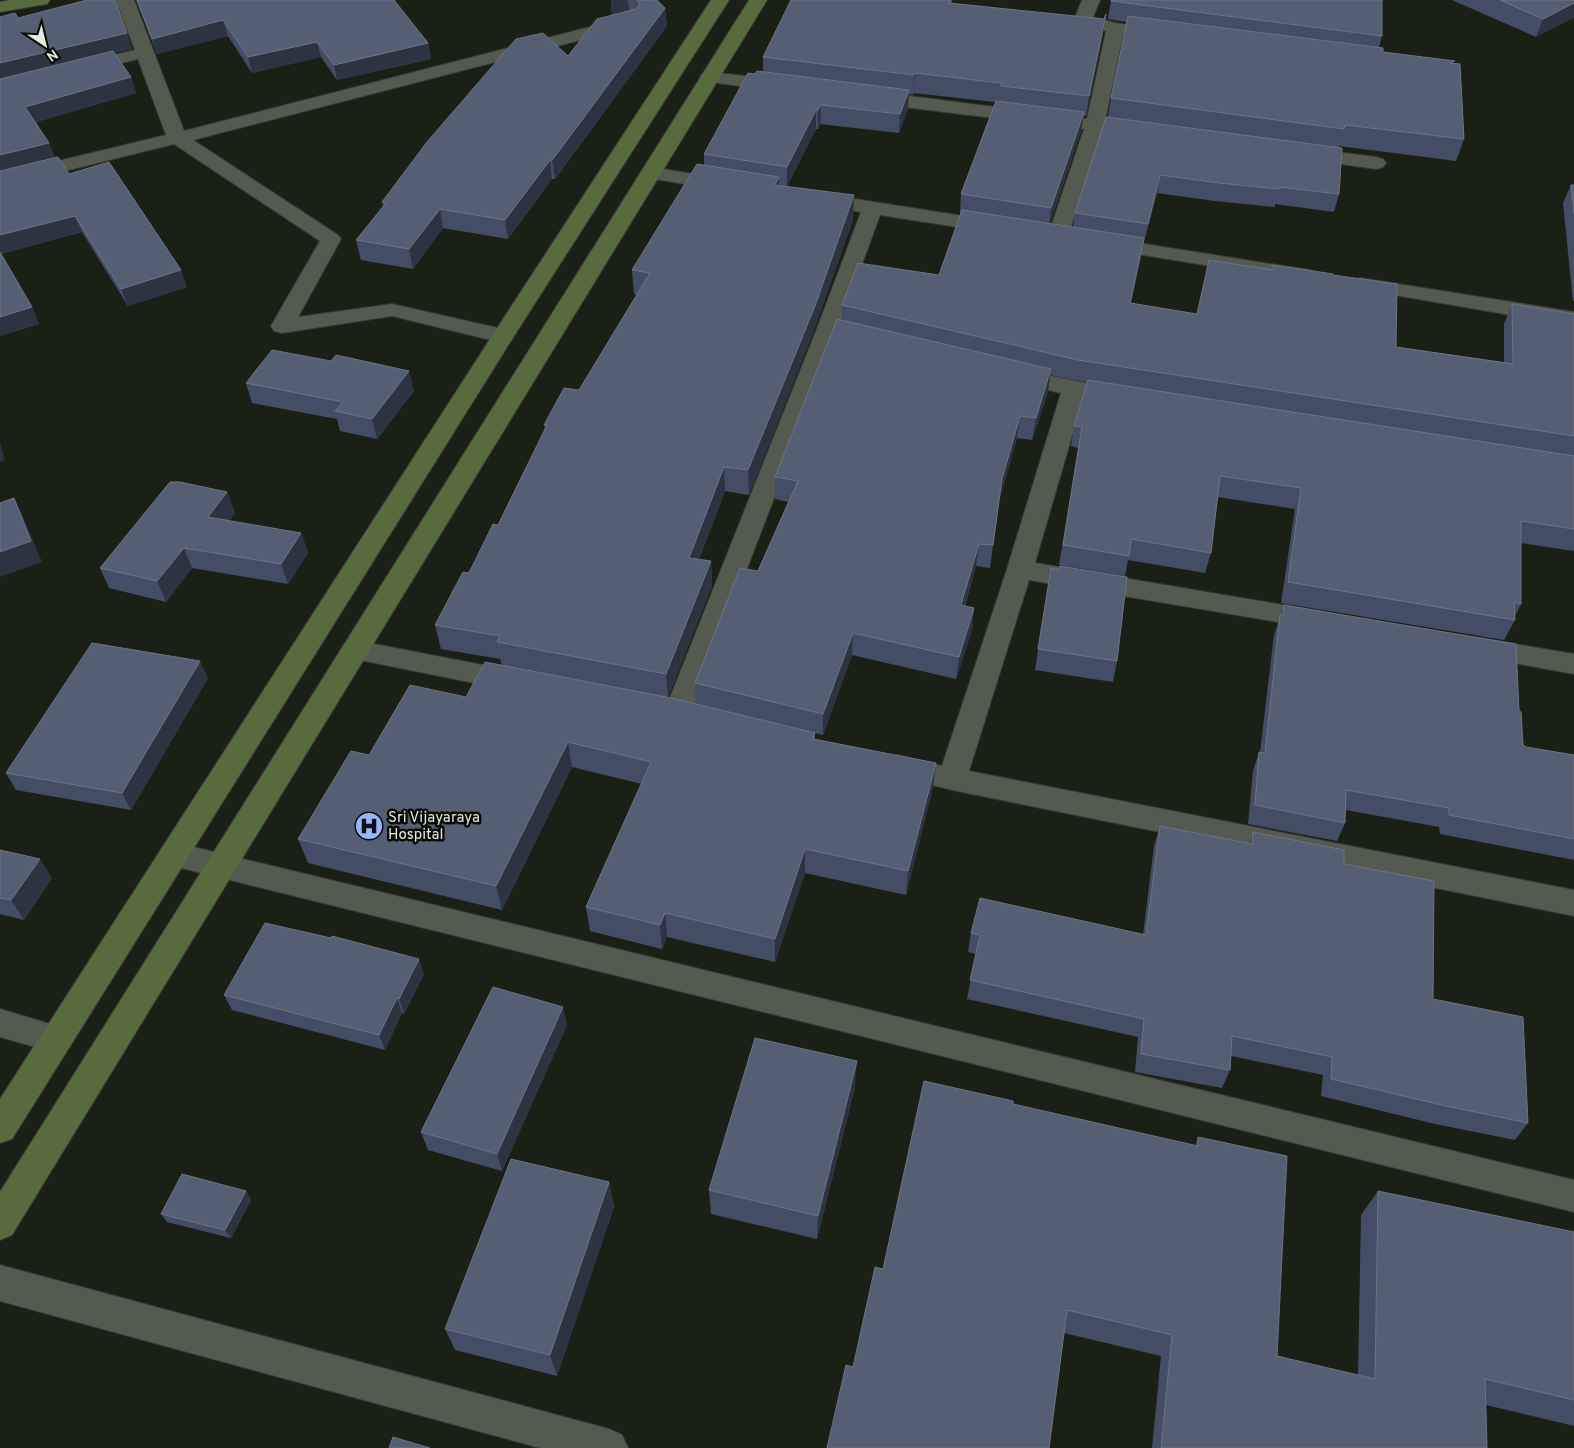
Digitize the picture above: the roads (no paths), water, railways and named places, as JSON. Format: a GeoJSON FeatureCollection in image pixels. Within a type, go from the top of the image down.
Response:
{"type":"FeatureCollection","features":[{"type":"Feature","properties":{"kind":"street"},"geometry":{"type":"LineString","coordinates":[[0,7],[40,0]]}},
{"type":"Feature","properties":{"kind":"street"},"geometry":{"type":"LineString","coordinates":[[125,0],[143,53],[177,138],[331,239],[282,326],[392,310],[503,336]]}},
{"type":"Feature","properties":{"kind":"street"},"geometry":{"type":"LineString","coordinates":[[0,1128],[503,336],[720,0]]}},
{"type":"Feature","properties":{"kind":"street"},"geometry":{"type":"LineString","coordinates":[[0,1223],[708,77],[758,0]]}},
{"type":"Feature","properties":{"kind":"street"},"geometry":{"type":"LineString","coordinates":[[1091,0],[1083,20],[1115,28]]}},
{"type":"Feature","properties":{"kind":"street"},"geometry":{"type":"LineString","coordinates":[[0,182],[630,22]]}},
{"type":"Feature","properties":{"kind":"street"},"geometry":{"type":"LineString","coordinates":[[1066,22],[1183,37]]}},
{"type":"Feature","properties":{"kind":"street"},"geometry":{"type":"LineString","coordinates":[[1056,236],[1094,125],[1115,28]]}},
{"type":"Feature","properties":{"kind":"street"},"geometry":{"type":"LineString","coordinates":[[67,72],[143,53]]}},
{"type":"Feature","properties":{"kind":"street"},"geometry":{"type":"LineString","coordinates":[[708,77],[798,88]]}},
{"type":"Feature","properties":{"kind":"street"},"geometry":{"type":"LineString","coordinates":[[857,95],[1162,134]]}},
{"type":"Feature","properties":{"kind":"street"},"geometry":{"type":"LineString","coordinates":[[1288,151],[1376,163]]}},
{"type":"Feature","properties":{"kind":"street"},"geometry":{"type":"LineString","coordinates":[[650,173],[746,188]]}},
{"type":"Feature","properties":{"kind":"street"},"geometry":{"type":"LineString","coordinates":[[795,196],[1574,319]]}},
{"type":"Feature","properties":{"kind":"street"},"geometry":{"type":"LineString","coordinates":[[678,712],[828,331],[872,208]]}},
{"type":"Feature","properties":{"kind":"street"},"geometry":{"type":"LineString","coordinates":[[828,331],[865,340]]}},
{"type":"Feature","properties":{"kind":"street"},"geometry":{"type":"LineString","coordinates":[[989,369],[1074,389],[1143,400]]}},
{"type":"Feature","properties":{"kind":"street"},"geometry":{"type":"LineString","coordinates":[[952,780],[1020,569],[1074,389]]}},
{"type":"Feature","properties":{"kind":"street"},"geometry":{"type":"LineString","coordinates":[[1020,569],[1341,624]]}},
{"type":"Feature","properties":{"kind":"street"},"geometry":{"type":"LineString","coordinates":[[1458,644],[1574,664]]}},
{"type":"Feature","properties":{"kind":"street"},"geometry":{"type":"LineString","coordinates":[[354,650],[535,685]]}},
{"type":"Feature","properties":{"kind":"street"},"geometry":{"type":"LineString","coordinates":[[630,703],[706,719]]}},
{"type":"Feature","properties":{"kind":"street"},"geometry":{"type":"LineString","coordinates":[[876,761],[952,780],[1574,903]]}},
{"type":"Feature","properties":{"kind":"street"},"geometry":{"type":"LineString","coordinates":[[173,854],[1574,1196]]}},
{"type":"Feature","properties":{"kind":"street"},"geometry":{"type":"LineString","coordinates":[[0,1023],[56,1039]]}},
{"type":"Feature","properties":{"kind":"street"},"geometry":{"type":"LineString","coordinates":[[0,1283],[609,1448]]}},
{"type":"Feature","properties":{"kind":"place","name":"Sri Vijayaraya Hospital"},"geometry":{"type":"Point","coordinates":[369,826]}}]}
